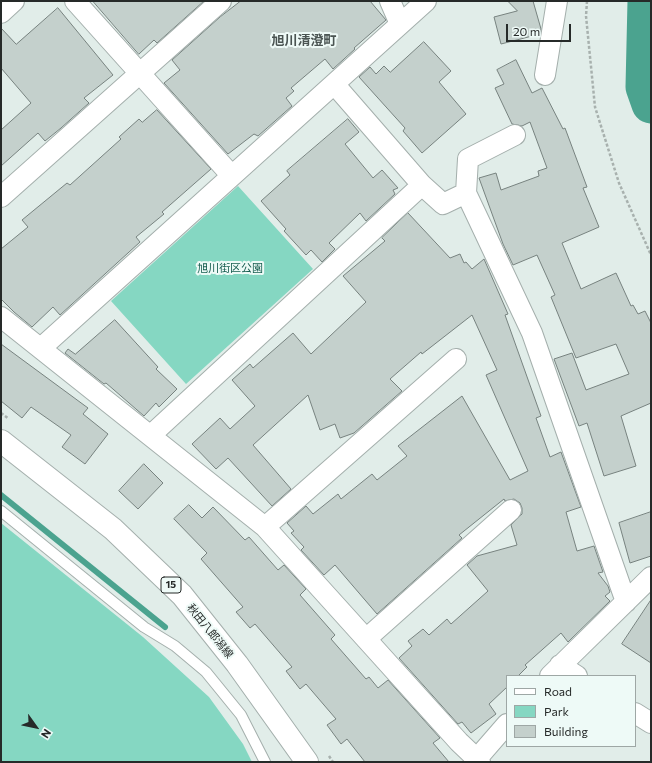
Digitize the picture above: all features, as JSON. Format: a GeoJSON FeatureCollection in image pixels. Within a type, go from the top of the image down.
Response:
{"type":"FeatureCollection","features":[{"type":"Feature","properties":{"kind":"main road","name":"秋田八郎潟線"},"geometry":{"type":"LineString","coordinates":[[1,441],[113,529],[182,595],[237,664],[307,762]]}},
{"type":"Feature","properties":{"kind":"street"},"geometry":{"type":"LineString","coordinates":[[1,13],[14,1]]}},
{"type":"Feature","properties":{"kind":"street"},"geometry":{"type":"LineString","coordinates":[[75,1],[231,175]]}},
{"type":"Feature","properties":{"kind":"street"},"geometry":{"type":"LineString","coordinates":[[1,197],[139,72],[221,1]]}},
{"type":"Feature","properties":{"kind":"street"},"geometry":{"type":"LineString","coordinates":[[390,1],[400,24]]}},
{"type":"Feature","properties":{"kind":"street"},"geometry":{"type":"LineString","coordinates":[[41,348],[231,175],[335,85],[426,1]]}},
{"type":"Feature","properties":{"kind":"street"},"geometry":{"type":"LineString","coordinates":[[545,75],[557,1]]}},
{"type":"Feature","properties":{"kind":"street"},"geometry":{"type":"LineString","coordinates":[[335,85],[422,185],[443,204],[466,193]]}},
{"type":"Feature","properties":{"kind":"street"},"geometry":{"type":"LineString","coordinates":[[515,135],[468,159],[466,193],[532,333],[626,602]]}},
{"type":"Feature","properties":{"kind":"street"},"geometry":{"type":"LineString","coordinates":[[151,435],[422,185]]}},
{"type":"Feature","properties":{"kind":"street"},"geometry":{"type":"LineString","coordinates":[[1,317],[265,527],[476,761],[506,725]]}},
{"type":"Feature","properties":{"kind":"street"},"geometry":{"type":"LineString","coordinates":[[265,527],[456,359]]}},
{"type":"Feature","properties":{"kind":"street"},"geometry":{"type":"LineString","coordinates":[[366,639],[511,510]]}},
{"type":"Feature","properties":{"kind":"street"},"geometry":{"type":"LineString","coordinates":[[555,670],[651,578]]}},
{"type":"Feature","properties":{"kind":"street"},"geometry":{"type":"LineString","coordinates":[[555,670],[573,675]]}},
{"type":"Feature","properties":{"kind":"street"},"geometry":{"type":"LineString","coordinates":[[636,714],[651,723]]}},
{"type":"Feature","properties":{"kind":"lane"},"geometry":{"type":"LineString","coordinates":[[1,511],[144,627],[175,646],[206,672],[241,715],[265,762]]}},
{"type":"Feature","properties":{"kind":"path"},"geometry":{"type":"LineString","coordinates":[[587,1],[586,16],[595,106],[619,183],[651,255]]}},
{"type":"Feature","properties":{"kind":"green space","name":"旭川街区公園"},"geometry":{"type":"Polygon","coordinates":[[[238,186],[313,269],[186,384],[111,301],[238,186]]]}},
{"type":"Feature","properties":{"kind":"green space"},"geometry":{"type":"Polygon","coordinates":[[[1,523],[143,637],[209,697],[243,744],[252,762],[1,762],[1,523]]]}},
{"type":"Feature","properties":{"kind":"building"},"geometry":{"type":"Polygon","coordinates":[[[93,1],[204,1],[157,43],[154,40],[139,54],[93,1]]]}},
{"type":"Feature","properties":{"kind":"building"},"geometry":{"type":"Polygon","coordinates":[[[241,1],[370,1],[386,20],[333,69],[325,59],[291,88],[294,91],[286,98],[292,106],[258,136],[254,134],[228,154],[164,83],[180,70],[172,60],[220,17],[241,1]]]}},
{"type":"Feature","properties":{"kind":"building"},"geometry":{"type":"Polygon","coordinates":[[[508,1],[533,1],[541,29],[540,34],[501,44],[494,17],[517,11],[508,1]]]}},
{"type":"Feature","properties":{"kind":"building"},"geometry":{"type":"Polygon","coordinates":[[[58,8],[113,75],[84,98],[89,103],[45,141],[38,133],[1,166],[1,130],[31,103],[1,68],[1,28],[16,44],[58,8]]]}},
{"type":"Feature","properties":{"kind":"building"},"geometry":{"type":"Polygon","coordinates":[[[424,42],[451,71],[439,82],[466,114],[422,153],[403,131],[405,128],[359,77],[370,67],[376,74],[384,66],[390,72],[424,42]]]}},
{"type":"Feature","properties":{"kind":"building"},"geometry":{"type":"Polygon","coordinates":[[[516,60],[532,93],[542,88],[563,129],[565,128],[587,187],[583,188],[599,227],[562,243],[581,289],[616,273],[631,306],[633,305],[638,314],[645,311],[651,323],[651,403],[621,416],[636,466],[604,476],[587,423],[579,426],[554,359],[572,353],[586,390],[629,374],[616,344],[576,358],[551,297],[555,295],[537,255],[513,265],[503,244],[479,178],[496,173],[501,190],[539,176],[538,171],[547,168],[530,122],[522,126],[512,124],[495,88],[504,84],[497,70],[516,60]]]}},
{"type":"Feature","properties":{"kind":"building"},"geometry":{"type":"Polygon","coordinates":[[[157,110],[211,169],[162,212],[164,214],[136,237],[140,242],[60,315],[53,307],[32,327],[1,299],[1,249],[28,227],[22,220],[67,183],[70,185],[121,139],[119,137],[139,119],[142,122],[157,110]]]}},
{"type":"Feature","properties":{"kind":"building"},"geometry":{"type":"Polygon","coordinates":[[[348,119],[359,132],[345,144],[373,178],[382,170],[398,188],[393,190],[395,194],[366,221],[360,213],[329,243],[335,249],[322,262],[311,250],[306,255],[284,231],[286,229],[261,201],[290,175],[287,171],[348,119]]]}},
{"type":"Feature","properties":{"kind":"building"},"geometry":{"type":"Polygon","coordinates":[[[408,213],[450,258],[460,254],[464,263],[466,262],[472,269],[484,259],[508,314],[505,315],[541,416],[536,418],[550,457],[561,452],[581,507],[566,512],[577,551],[594,546],[603,572],[598,573],[608,586],[610,592],[605,596],[610,601],[568,642],[561,633],[525,665],[527,667],[519,675],[506,675],[506,688],[489,704],[496,714],[471,733],[462,722],[458,724],[399,658],[412,646],[408,641],[423,629],[429,635],[447,619],[451,624],[488,591],[467,565],[477,556],[517,545],[511,525],[522,514],[520,503],[514,499],[505,501],[504,499],[459,535],[462,538],[377,614],[335,565],[324,575],[301,550],[304,547],[291,533],[294,531],[287,523],[306,506],[313,514],[338,494],[341,499],[372,474],[377,480],[407,456],[398,446],[462,396],[510,480],[528,471],[486,375],[497,370],[472,315],[422,354],[421,352],[390,379],[402,391],[354,433],[340,438],[335,424],[320,430],[308,395],[253,445],[291,489],[272,506],[228,458],[216,469],[192,444],[220,418],[230,429],[255,406],[232,380],[250,364],[253,368],[293,333],[311,354],[366,302],[343,276],[385,241],[382,238],[408,213]]]}},
{"type":"Feature","properties":{"kind":"building"},"geometry":{"type":"Polygon","coordinates":[[[115,320],[158,367],[156,369],[177,389],[159,407],[156,403],[144,416],[106,383],[104,384],[65,353],[68,349],[75,354],[115,320]]]}},
{"type":"Feature","properties":{"kind":"building"},"geometry":{"type":"Polygon","coordinates":[[[1,344],[88,408],[83,414],[108,434],[85,464],[62,447],[71,435],[31,407],[22,418],[1,401],[1,344]]]}},
{"type":"Feature","properties":{"kind":"building"},"geometry":{"type":"Polygon","coordinates":[[[144,464],[163,483],[138,509],[119,491],[144,464]]]}},
{"type":"Feature","properties":{"kind":"building"},"geometry":{"type":"Polygon","coordinates":[[[189,505],[202,518],[213,507],[245,540],[249,537],[278,570],[284,565],[306,589],[300,595],[335,635],[331,639],[366,679],[369,677],[378,688],[388,680],[440,738],[433,743],[449,762],[365,762],[347,739],[341,744],[327,725],[336,719],[306,684],[300,689],[286,671],[292,667],[255,624],[250,628],[236,612],[243,607],[201,559],[207,553],[174,519],[189,505]]]}},
{"type":"Feature","properties":{"kind":"building"},"geometry":{"type":"Polygon","coordinates":[[[651,512],[651,556],[630,563],[619,523],[651,512]]]}},
{"type":"Feature","properties":{"kind":"building"},"geometry":{"type":"Polygon","coordinates":[[[651,600],[651,663],[622,644],[651,600]]]}},
{"type":"Feature","properties":{"kind":"waterway"},"geometry":{"type":"LineString","coordinates":[[647,1],[645,87],[651,104]]}},
{"type":"Feature","properties":{"kind":"waterway"},"geometry":{"type":"LineString","coordinates":[[1,495],[165,627]]}},
{"type":"Feature","properties":{"kind":"district","name":"旭川清澄町"},"geometry":{"type":"Point","coordinates":[304,41]}}]}
